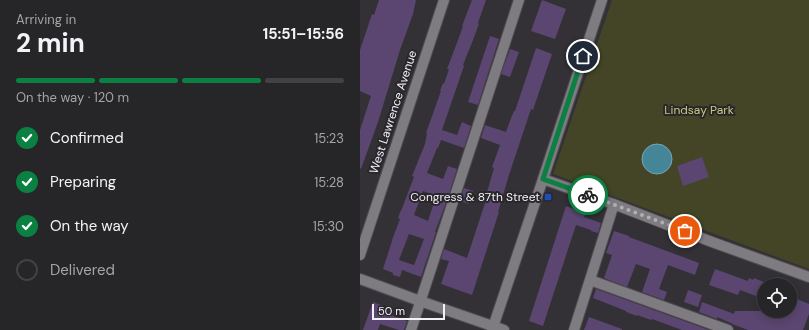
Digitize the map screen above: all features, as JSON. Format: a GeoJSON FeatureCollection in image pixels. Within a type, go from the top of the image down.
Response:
{"type":"FeatureCollection","features":[{"type":"Feature","properties":{"kind":"street","name":"West Lawrence Avenue"},"geometry":{"type":"LineString","coordinates":[[360,255],[444,0]]}},
{"type":"Feature","properties":{"kind":"street"},"geometry":{"type":"LineString","coordinates":[[411,330],[519,0]]}},
{"type":"Feature","properties":{"kind":"street"},"geometry":{"type":"LineString","coordinates":[[493,328],[602,0]]}},
{"type":"Feature","properties":{"kind":"street"},"geometry":{"type":"LineString","coordinates":[[543,179],[809,277]]}},
{"type":"Feature","properties":{"kind":"street"},"geometry":{"type":"LineString","coordinates":[[574,330],[614,204]]}},
{"type":"Feature","properties":{"kind":"street"},"geometry":{"type":"LineString","coordinates":[[360,279],[493,328],[504,330]]}},
{"type":"Feature","properties":{"kind":"street"},"geometry":{"type":"LineString","coordinates":[[590,280],[728,330]]}},
{"type":"Feature","properties":{"kind":"green space","name":"Lindsay Park"},"geometry":{"type":"Polygon","coordinates":[[[612,0],[809,0],[809,269],[553,174],[612,0]]]}},
{"type":"Feature","properties":{"kind":"water"},"geometry":{"type":"Polygon","coordinates":[[[657,144],[668,148],[672,159],[668,170],[657,174],[646,170],[642,159],[646,148],[657,144]]]}},
{"type":"Feature","properties":{"kind":"building"},"geometry":{"type":"Polygon","coordinates":[[[379,0],[416,0],[413,14],[400,50],[378,122],[361,169],[360,130],[371,96],[360,91],[360,50],[372,14],[374,15],[379,0]]]}},
{"type":"Feature","properties":{"kind":"building"},"geometry":{"type":"Polygon","coordinates":[[[472,0],[486,0],[442,130],[457,135],[462,122],[471,126],[464,148],[441,140],[437,148],[427,173],[443,179],[448,166],[457,169],[421,277],[402,270],[400,277],[383,269],[400,219],[398,218],[414,177],[412,176],[425,144],[426,133],[443,83],[444,84],[449,69],[447,69],[472,0]],[[423,191],[414,215],[428,221],[436,196],[423,191]],[[409,234],[399,260],[414,265],[424,239],[409,234]]]}},
{"type":"Feature","properties":{"kind":"building"},"geometry":{"type":"Polygon","coordinates":[[[542,0],[566,9],[555,39],[531,31],[542,0]]]}},
{"type":"Feature","properties":{"kind":"building"},"geometry":{"type":"Polygon","coordinates":[[[490,36],[499,39],[478,105],[468,102],[490,36]]]}},
{"type":"Feature","properties":{"kind":"building"},"geometry":{"type":"Polygon","coordinates":[[[536,48],[552,54],[533,110],[531,109],[509,175],[499,212],[472,295],[441,284],[449,261],[441,259],[444,249],[467,258],[486,200],[485,199],[494,168],[492,167],[500,145],[481,138],[485,125],[506,132],[515,111],[536,48]]]}},
{"type":"Feature","properties":{"kind":"building"},"geometry":{"type":"Polygon","coordinates":[[[510,49],[519,52],[510,77],[501,74],[510,49]]]}},
{"type":"Feature","properties":{"kind":"building"},"geometry":{"type":"Polygon","coordinates":[[[702,157],[709,177],[683,186],[677,166],[702,157]]]}},
{"type":"Feature","properties":{"kind":"building"},"geometry":{"type":"Polygon","coordinates":[[[464,188],[473,191],[469,204],[460,201],[464,188]]]}},
{"type":"Feature","properties":{"kind":"building"},"geometry":{"type":"Polygon","coordinates":[[[566,206],[586,213],[584,217],[601,223],[598,233],[576,225],[543,326],[529,321],[566,206]]]}},
{"type":"Feature","properties":{"kind":"building"},"geometry":{"type":"Polygon","coordinates":[[[614,231],[699,263],[695,275],[668,265],[659,289],[667,292],[664,300],[642,292],[650,269],[636,264],[627,287],[604,278],[612,255],[606,253],[614,231]]]}},
{"type":"Feature","properties":{"kind":"building"},"geometry":{"type":"Polygon","coordinates":[[[715,269],[748,281],[749,278],[753,280],[754,278],[757,279],[757,296],[740,290],[738,295],[709,285],[715,269]]]}},
{"type":"Feature","properties":{"kind":"building"},"geometry":{"type":"Polygon","coordinates":[[[596,289],[709,330],[682,330],[652,319],[637,316],[593,298],[596,289]]]}},
{"type":"Feature","properties":{"kind":"building"},"geometry":{"type":"Polygon","coordinates":[[[688,290],[702,295],[698,307],[684,302],[688,290]]]}},
{"type":"Feature","properties":{"kind":"building"},"geometry":{"type":"Polygon","coordinates":[[[797,299],[809,304],[809,314],[803,330],[748,330],[717,317],[717,319],[699,312],[702,302],[734,314],[735,311],[757,311],[757,318],[797,318],[797,299]]]}},
{"type":"Feature","properties":{"kind":"building"},"geometry":{"type":"Polygon","coordinates":[[[373,302],[388,308],[386,313],[407,321],[404,330],[399,330],[380,324],[378,330],[363,330],[373,302]]]}},
{"type":"Feature","properties":{"kind":"building"},"geometry":{"type":"Polygon","coordinates":[[[589,317],[622,329],[622,330],[584,330],[589,317]]]}},
{"type":"Feature","properties":{"kind":"way so far"},"geometry":{"type":"LineString","coordinates":[[588,195],[685,231]]}},
{"type":"Feature","properties":{"kind":"place","name":"Congress & 87th Street"},"geometry":{"type":"Point","coordinates":[548,197]}},
{"type":"Feature","properties":{"kind":"route"},"geometry":{"type":"LineString","coordinates":[[583,56],[543,179],[588,195]]}}]}
